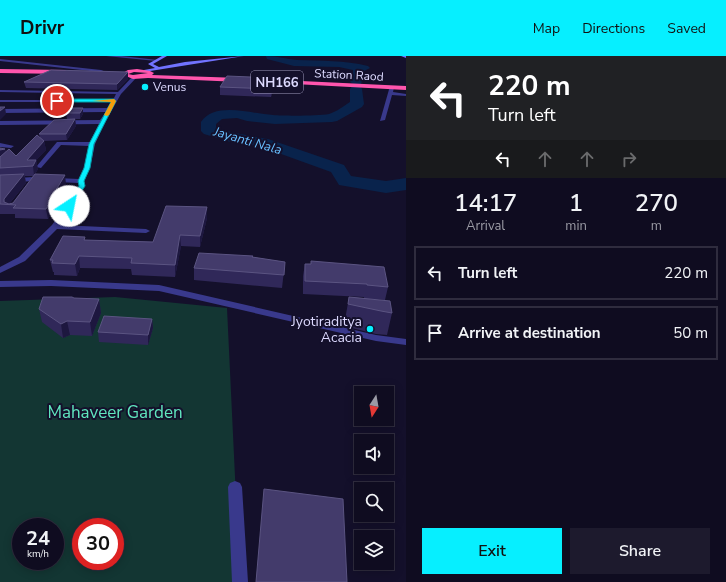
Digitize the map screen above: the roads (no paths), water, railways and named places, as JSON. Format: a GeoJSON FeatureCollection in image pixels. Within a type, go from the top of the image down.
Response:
{"type":"FeatureCollection","features":[{"type":"Feature","properties":{"kind":"highway","name":"NH166"},"geometry":{"type":"LineString","coordinates":[[0,72],[118,74],[135,77],[148,74]]}},
{"type":"Feature","properties":{"kind":"highway","name":"NH166"},"geometry":{"type":"LineString","coordinates":[[0,72],[148,74]]}},
{"type":"Feature","properties":{"kind":"highway","name":"Station Raod"},"geometry":{"type":"LineString","coordinates":[[148,74],[391,90],[406,87]]}},
{"type":"Feature","properties":{"kind":"highway","name":"NH166"},"geometry":{"type":"LineString","coordinates":[[248,80],[406,87]]}},
{"type":"Feature","properties":{"kind":"street"},"geometry":{"type":"LineString","coordinates":[[108,56],[156,60]]}},
{"type":"Feature","properties":{"kind":"street"},"geometry":{"type":"LineString","coordinates":[[158,68],[150,64],[166,56]]}},
{"type":"Feature","properties":{"kind":"street"},"geometry":{"type":"LineString","coordinates":[[148,74],[158,68],[242,56]]}},
{"type":"Feature","properties":{"kind":"street"},"geometry":{"type":"LineString","coordinates":[[0,60],[101,70],[118,74]]}},
{"type":"Feature","properties":{"kind":"street"},"geometry":{"type":"LineString","coordinates":[[0,270],[22,259],[54,227],[82,186],[81,181],[87,168],[92,144],[102,122],[119,93],[135,77]]}},
{"type":"Feature","properties":{"kind":"street"},"geometry":{"type":"LineString","coordinates":[[0,90],[119,93]]}},
{"type":"Feature","properties":{"kind":"street"},"geometry":{"type":"LineString","coordinates":[[382,120],[391,90],[406,95]]}},
{"type":"Feature","properties":{"kind":"street"},"geometry":{"type":"LineString","coordinates":[[0,101],[114,101]]}},
{"type":"Feature","properties":{"kind":"street"},"geometry":{"type":"LineString","coordinates":[[0,111],[109,110]]}},
{"type":"Feature","properties":{"kind":"street"},"geometry":{"type":"LineString","coordinates":[[0,123],[102,122]]}},
{"type":"Feature","properties":{"kind":"street"},"geometry":{"type":"LineString","coordinates":[[39,167],[59,143],[92,144]]}},
{"type":"Feature","properties":{"kind":"street"},"geometry":{"type":"LineString","coordinates":[[0,145],[11,146]]}},
{"type":"Feature","properties":{"kind":"street"},"geometry":{"type":"LineString","coordinates":[[0,181],[81,181]]}},
{"type":"Feature","properties":{"kind":"street"},"geometry":{"type":"LineString","coordinates":[[54,227],[146,231]]}},
{"type":"Feature","properties":{"kind":"street"},"geometry":{"type":"LineString","coordinates":[[0,284],[51,283],[159,288],[376,338],[406,342]]}},
{"type":"Feature","properties":{"kind":"street"},"geometry":{"type":"LineString","coordinates":[[235,487],[240,582]]}},
{"type":"Feature","properties":{"kind":"waterway","name":"Jayanti Nala"},"geometry":{"type":"LineString","coordinates":[[271,56],[294,63],[339,64],[364,68],[359,69],[359,77],[356,82]]}},
{"type":"Feature","properties":{"kind":"waterway","name":"Jayanti Nala"},"geometry":{"type":"LineString","coordinates":[[356,89],[357,104],[332,118],[275,120],[247,117],[238,114],[219,115],[208,122],[209,131],[234,138],[262,142],[338,169],[345,181],[386,187],[406,184]]}},
{"type":"Feature","properties":{"kind":"place","name":"Venus"},"geometry":{"type":"Point","coordinates":[145,87]}},
{"type":"Feature","properties":{"kind":"place","name":"Jyotiraditya Acacia"},"geometry":{"type":"Point","coordinates":[370,329]}},
{"type":"Feature","properties":{"kind":"park label","name":"Mahaveer Garden"},"geometry":{"type":"Point","coordinates":[115,412]}}]}
